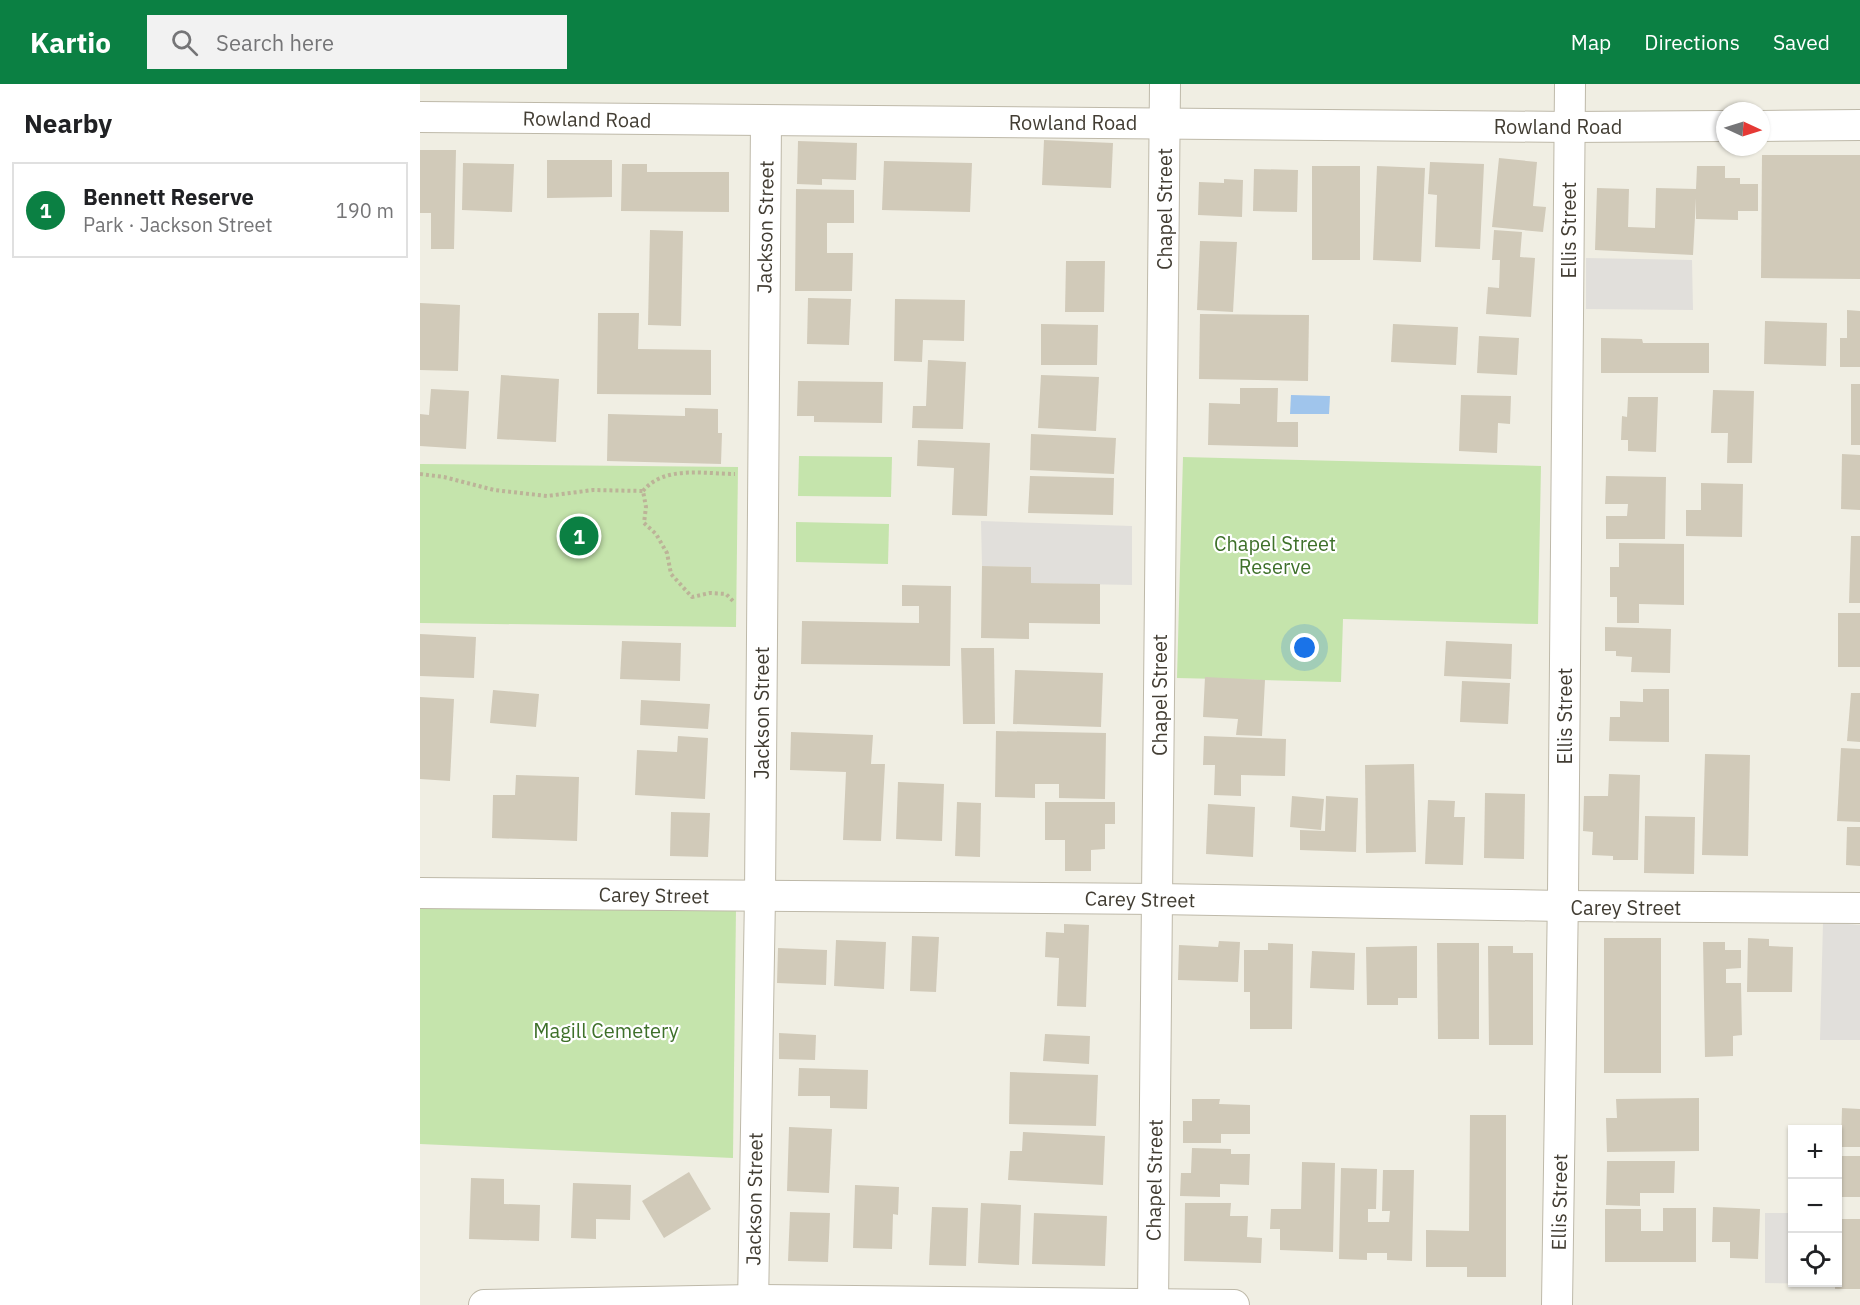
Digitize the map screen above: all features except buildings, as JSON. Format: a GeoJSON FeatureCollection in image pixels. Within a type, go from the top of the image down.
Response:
{"type":"FeatureCollection","features":[{"type":"Feature","properties":{"kind":"street","name":"Chapel Street"},"geometry":{"type":"LineString","coordinates":[[1153,1304],[1165,84]]}},
{"type":"Feature","properties":{"kind":"street","name":"Ellis Street"},"geometry":{"type":"LineString","coordinates":[[1557,1305],[1570,84]]}},
{"type":"Feature","properties":{"kind":"street","name":"Rowland Road"},"geometry":{"type":"LineString","coordinates":[[420,117],[1569,127],[1716,126]]}},
{"type":"Feature","properties":{"kind":"street","name":"Jackson Street"},"geometry":{"type":"LineString","coordinates":[[753,1303],[760,896],[766,121]]}},
{"type":"Feature","properties":{"kind":"street"},"geometry":{"type":"LineString","coordinates":[[1770,126],[1860,125]]}},
{"type":"Feature","properties":{"kind":"street","name":"Carey Street"},"geometry":{"type":"LineString","coordinates":[[420,893],[1860,908]]}},
{"type":"Feature","properties":{"kind":"street"},"geometry":{"type":"LineString","coordinates":[[484,1305],[753,1303],[1234,1305]]}},
{"type":"Feature","properties":{"kind":"path"},"geometry":{"type":"LineString","coordinates":[[420,474],[444,477],[494,490],[547,496],[593,490],[643,491]]}},
{"type":"Feature","properties":{"kind":"path"},"geometry":{"type":"LineString","coordinates":[[762,606],[737,605],[726,594],[710,593],[692,597],[671,574],[667,553],[656,534],[644,523],[646,507],[643,491],[650,482],[664,475],[763,474]]}},
{"type":"Feature","properties":{"kind":"green space"},"geometry":{"type":"Polygon","coordinates":[[[799,456],[892,457],[891,497],[798,496],[799,456]]]}},
{"type":"Feature","properties":{"kind":"green space","name":"Chapel Street Reserve"},"geometry":{"type":"Polygon","coordinates":[[[1183,457],[1541,466],[1538,624],[1343,619],[1341,682],[1177,678],[1183,457]]]}},
{"type":"Feature","properties":{"kind":"green space"},"geometry":{"type":"Polygon","coordinates":[[[420,464],[738,467],[736,627],[420,623],[420,464]]]}},
{"type":"Feature","properties":{"kind":"green space"},"geometry":{"type":"Polygon","coordinates":[[[796,522],[889,524],[888,564],[796,562],[796,522]]]}},
{"type":"Feature","properties":{"kind":"green space","name":"Magill Cemetery"},"geometry":{"type":"Polygon","coordinates":[[[420,905],[736,909],[733,1158],[420,1144],[420,905]]]}},
{"type":"Feature","properties":{"kind":"shaded area"},"geometry":{"type":"Polygon","coordinates":[[[1586,258],[1692,260],[1693,310],[1586,309],[1586,258]]]}},
{"type":"Feature","properties":{"kind":"shaded area"},"geometry":{"type":"Polygon","coordinates":[[[981,521],[1132,526],[1132,585],[1031,583],[1031,567],[982,566],[981,521]]]}},
{"type":"Feature","properties":{"kind":"shaded area"},"geometry":{"type":"Polygon","coordinates":[[[1823,922],[1860,925],[1860,1040],[1820,1040],[1823,922]]]}},
{"type":"Feature","properties":{"kind":"shaded area"},"geometry":{"type":"Polygon","coordinates":[[[1765,1213],[1788,1213],[1788,1283],[1765,1283],[1765,1213]]]}},
{"type":"Feature","properties":{"kind":"water"},"geometry":{"type":"Polygon","coordinates":[[[1291,395],[1330,396],[1329,414],[1290,414],[1291,395]]]}},
{"type":"Feature","properties":{"kind":"place","name":"Bennett Reserve"},"geometry":{"type":"Point","coordinates":[579,536]}}]}
